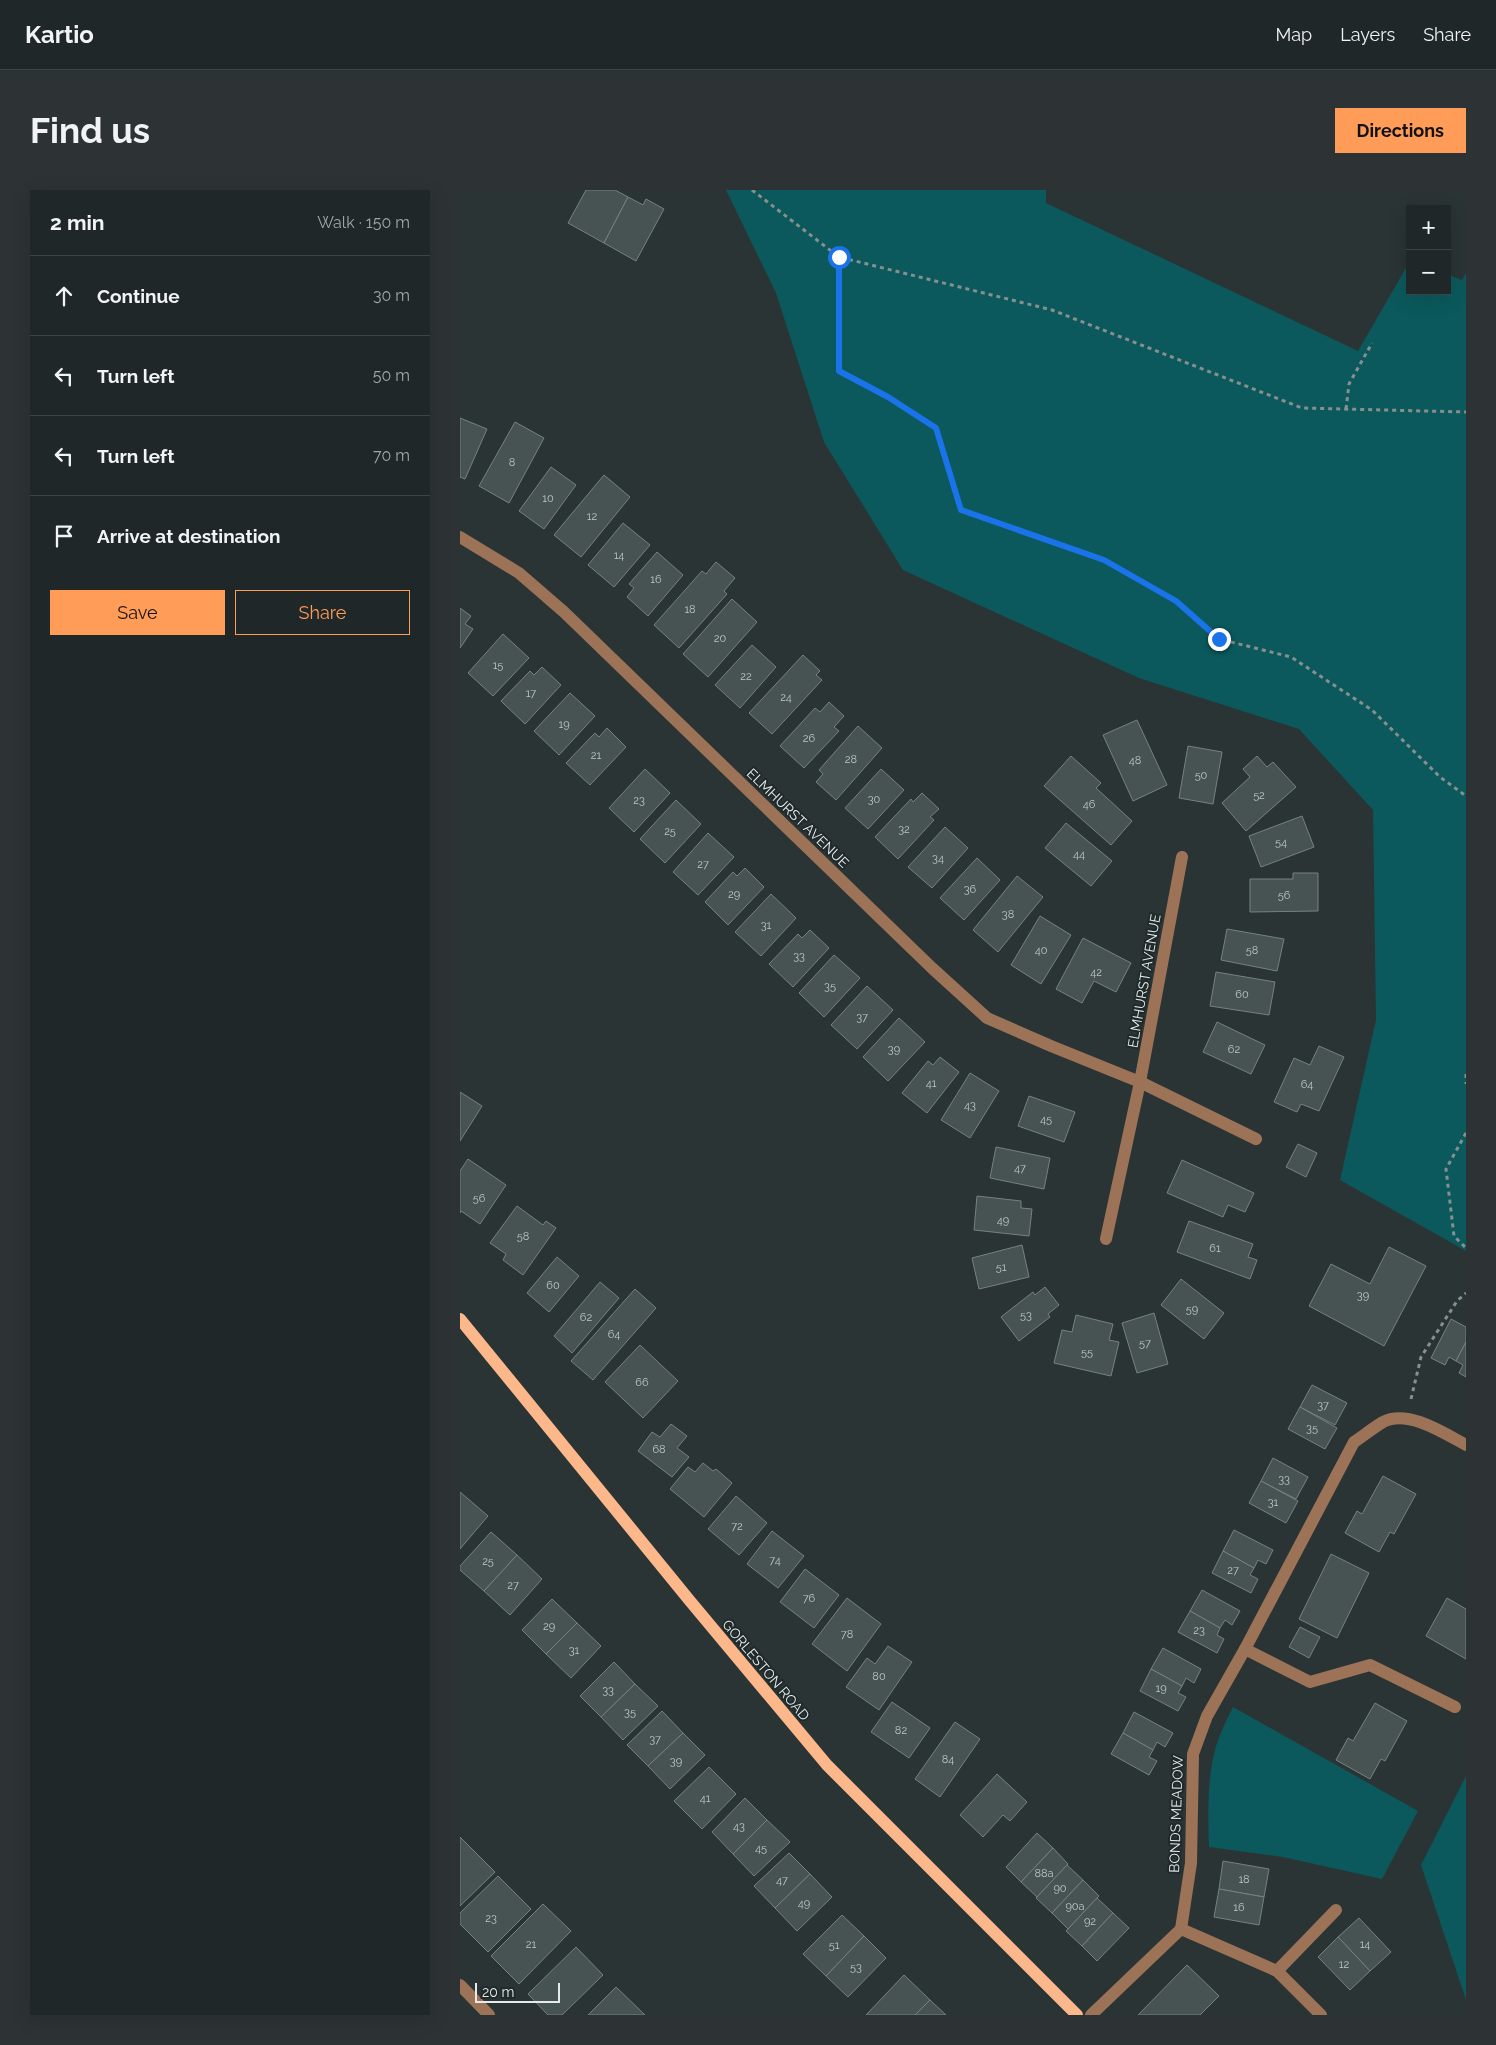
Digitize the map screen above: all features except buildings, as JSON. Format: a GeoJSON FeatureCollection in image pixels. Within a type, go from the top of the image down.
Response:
{"type":"FeatureCollection","features":[{"type":"Feature","properties":{"kind":"main road","name":"GORLESTON ROAD"},"geometry":{"type":"LineString","coordinates":[[460,1319],[690,1602],[827,1765],[1077,2015]]}},
{"type":"Feature","properties":{"kind":"street","name":"ELMHURST AVENUE"},"geometry":{"type":"LineString","coordinates":[[460,537],[519,573],[564,612],[932,968],[987,1018],[1140,1082],[1256,1139]]}},
{"type":"Feature","properties":{"kind":"street","name":"ELMHURST AVENUE"},"geometry":{"type":"LineString","coordinates":[[1106,1239],[1140,1082],[1182,857]]}},
{"type":"Feature","properties":{"kind":"street","name":"BONDS MEADOW"},"geometry":{"type":"LineString","coordinates":[[1181,1929],[1191,1863],[1192,1754],[1207,1716],[1245,1649],[1354,1442],[1384,1421],[1407,1419],[1424,1423],[1466,1445]]}},
{"type":"Feature","properties":{"kind":"street"},"geometry":{"type":"LineString","coordinates":[[1245,1649],[1310,1682],[1370,1665],[1455,1707]]}},
{"type":"Feature","properties":{"kind":"street"},"geometry":{"type":"LineString","coordinates":[[1277,1971],[1336,1910]]}},
{"type":"Feature","properties":{"kind":"street"},"geometry":{"type":"LineString","coordinates":[[1091,2015],[1181,1929],[1277,1971],[1321,2015]]}},
{"type":"Feature","properties":{"kind":"street"},"geometry":{"type":"LineString","coordinates":[[460,1986],[489,2015]]}},
{"type":"Feature","properties":{"kind":"path"},"geometry":{"type":"LineString","coordinates":[[752,190],[839,257],[1052,310],[1302,408],[1466,412]]}},
{"type":"Feature","properties":{"kind":"path"},"geometry":{"type":"LineString","coordinates":[[839,257],[839,371],[888,397],[936,428],[961,510],[1104,560],[1176,601],[1219,639],[1291,657],[1372,710],[1440,777],[1466,796]]}},
{"type":"Feature","properties":{"kind":"path"},"geometry":{"type":"LineString","coordinates":[[1346,409],[1349,384],[1372,343]]}},
{"type":"Feature","properties":{"kind":"path"},"geometry":{"type":"LineString","coordinates":[[1466,1074],[1466,1084]]}},
{"type":"Feature","properties":{"kind":"path"},"geometry":{"type":"LineString","coordinates":[[1466,1133],[1446,1169],[1454,1236],[1466,1248]]}},
{"type":"Feature","properties":{"kind":"path"},"geometry":{"type":"LineString","coordinates":[[1407,1419],[1421,1357],[1457,1301],[1466,1293]]}},
{"type":"Feature","properties":{"kind":"shaded area"},"geometry":{"type":"Polygon","coordinates":[[[726,190],[1046,190],[1046,203],[1358,351],[1406,268],[1406,295],[1451,295],[1451,276],[1462,280],[1466,273],[1466,1251],[1340,1180],[1376,1020],[1373,810],[1299,729],[1139,678],[903,570],[824,442],[776,293],[726,190]]]}},
{"type":"Feature","properties":{"kind":"shaded area"},"geometry":{"type":"Polygon","coordinates":[[[1233,1707],[1418,1811],[1382,1879],[1283,1857],[1209,1847],[1208,1823],[1212,1762],[1225,1723],[1233,1707]]]}},
{"type":"Feature","properties":{"kind":"shaded area"},"geometry":{"type":"Polygon","coordinates":[[[1466,1776],[1466,2000],[1421,1865],[1466,1776]]]}},
{"type":"Feature","properties":{"kind":"route"},"geometry":{"type":"LineString","coordinates":[[839,257],[839,371],[888,397],[936,428],[961,510],[1104,560],[1176,601],[1219,639]]}}]}
